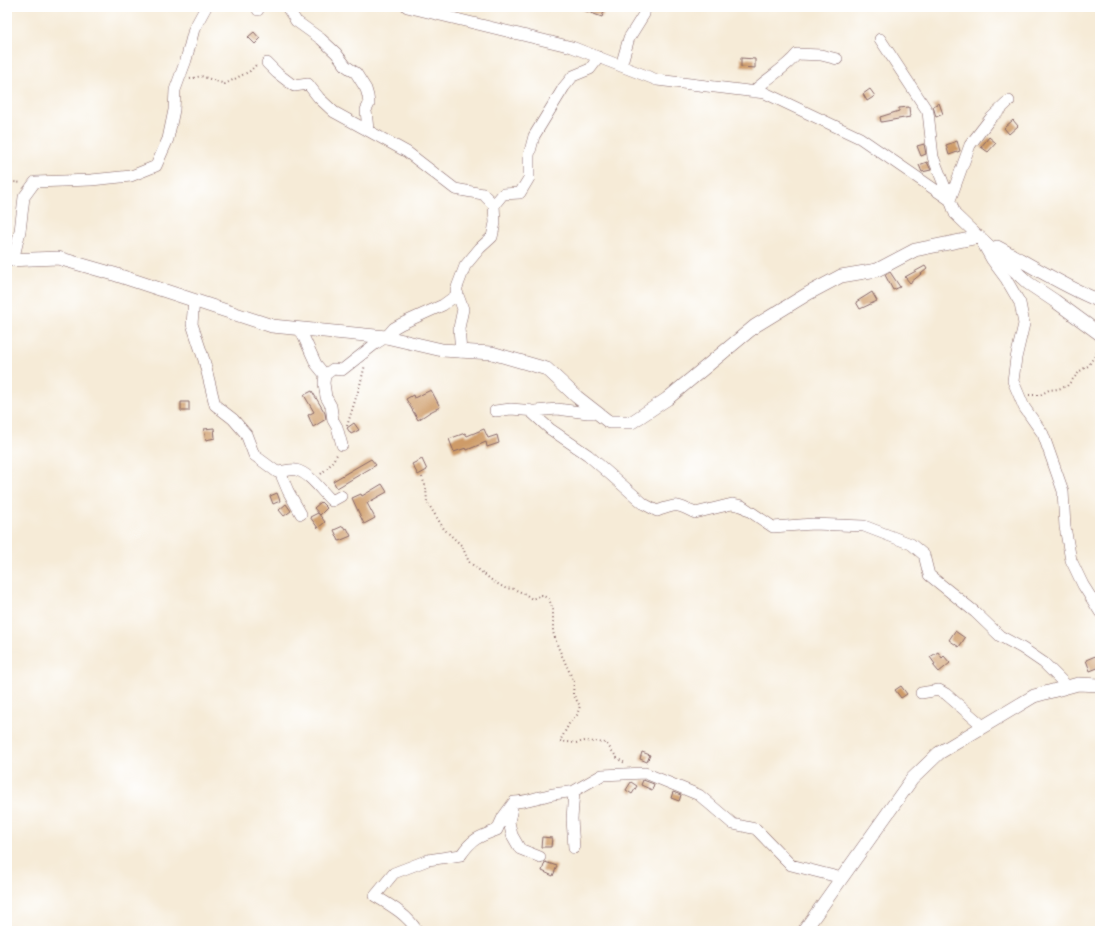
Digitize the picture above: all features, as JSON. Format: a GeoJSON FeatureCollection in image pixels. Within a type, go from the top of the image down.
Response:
{"type":"FeatureCollection","features":[{"type":"Feature","properties":{"kind":"street"},"geometry":{"type":"LineString","coordinates":[[206,7],[194,29],[186,60],[175,90],[174,110],[168,140],[156,166],[131,176],[92,180],[35,182],[24,197],[20,231],[10,260],[58,258],[114,274],[272,326],[386,337],[442,350],[492,353],[547,368],[608,422],[632,422],[667,400],[755,326],[809,293],[841,276],[877,270],[915,250],[979,237],[1018,258],[1041,273],[1076,291],[1100,301]]}},
{"type":"Feature","properties":{"kind":"street"},"geometry":{"type":"LineString","coordinates":[[287,7],[296,21],[321,39],[336,53],[346,66],[356,73],[366,89],[368,96],[369,104],[366,110],[368,130]]}},
{"type":"Feature","properties":{"kind":"street"},"geometry":{"type":"LineString","coordinates":[[407,7],[572,47],[657,80],[765,93],[860,138],[950,200]]}},
{"type":"Feature","properties":{"kind":"street"},"geometry":{"type":"LineString","coordinates":[[621,66],[629,38],[644,14],[645,7]]}},
{"type":"Feature","properties":{"kind":"street"},"geometry":{"type":"LineString","coordinates":[[880,39],[928,112],[933,157],[955,214],[1028,283],[1100,334]]}},
{"type":"Feature","properties":{"kind":"street"},"geometry":{"type":"LineString","coordinates":[[753,92],[769,77],[791,63],[797,54],[837,59]]}},
{"type":"Feature","properties":{"kind":"street"},"geometry":{"type":"LineString","coordinates":[[494,205],[503,194],[520,193],[529,178],[529,155],[534,136],[564,87],[573,76],[590,69],[599,57]]}},
{"type":"Feature","properties":{"kind":"street"},"geometry":{"type":"LineString","coordinates":[[263,62],[294,86],[308,84],[319,98],[334,112],[406,152],[455,189],[483,194],[494,205],[495,223],[492,237],[480,248],[465,266],[456,290],[463,309],[459,328],[460,352]]}},
{"type":"Feature","properties":{"kind":"street"},"geometry":{"type":"LineString","coordinates":[[950,200],[970,145],[990,119],[1009,101]]}},
{"type":"Feature","properties":{"kind":"street"},"geometry":{"type":"LineString","coordinates":[[979,237],[1020,303],[1024,324],[1016,358],[1013,382],[1024,407],[1043,434],[1063,491],[1065,526],[1071,560],[1083,585],[1100,612]]}},
{"type":"Feature","properties":{"kind":"street"},"geometry":{"type":"LineString","coordinates":[[342,445],[333,420],[331,406],[326,397],[324,383],[325,375],[333,369],[342,370],[386,337],[394,328],[443,305],[458,294]]}},
{"type":"Feature","properties":{"kind":"street"},"geometry":{"type":"LineString","coordinates":[[194,300],[192,324],[204,360],[215,405],[233,419],[246,434],[254,456],[277,472],[296,470],[315,481],[321,490],[332,501],[341,496]]}},
{"type":"Feature","properties":{"kind":"street"},"geometry":{"type":"LineString","coordinates":[[300,329],[316,364],[325,375]]}},
{"type":"Feature","properties":{"kind":"street"},"geometry":{"type":"LineString","coordinates":[[495,411],[511,409],[557,409],[598,413]]}},
{"type":"Feature","properties":{"kind":"street"},"geometry":{"type":"LineString","coordinates":[[529,410],[550,429],[588,455],[644,504],[657,511],[672,506],[680,506],[695,513],[732,504],[742,506],[773,527],[813,524],[864,526],[911,544],[924,555],[930,575],[975,612],[1000,636],[1022,648],[1044,663],[1068,686]]}},
{"type":"Feature","properties":{"kind":"street"},"geometry":{"type":"LineString","coordinates":[[280,472],[288,491],[301,514]]}},
{"type":"Feature","properties":{"kind":"street"},"geometry":{"type":"LineString","coordinates":[[804,931],[912,779],[939,752],[1034,696],[1078,684],[1100,685]]}},
{"type":"Feature","properties":{"kind":"street"},"geometry":{"type":"LineString","coordinates":[[921,693],[939,690],[946,694],[983,726]]}},
{"type":"Feature","properties":{"kind":"street"},"geometry":{"type":"LineString","coordinates":[[514,802],[525,802],[547,795],[574,791],[602,775],[645,772],[699,795],[732,824],[756,829],[791,865],[842,878]]}},
{"type":"Feature","properties":{"kind":"street"},"geometry":{"type":"LineString","coordinates":[[574,791],[572,819],[574,848]]}},
{"type":"Feature","properties":{"kind":"street"},"geometry":{"type":"LineString","coordinates":[[514,802],[509,822],[512,835],[520,849],[540,857]]}},
{"type":"Feature","properties":{"kind":"street"},"geometry":{"type":"LineString","coordinates":[[417,931],[399,911],[375,896],[394,873],[428,860],[461,855],[469,843],[478,837],[496,830],[514,802]]}},
{"type":"Feature","properties":{"kind":"path"},"geometry":{"type":"LineString","coordinates":[[178,83],[201,76],[226,84],[263,62]]}},
{"type":"Feature","properties":{"kind":"path"},"geometry":{"type":"LineString","coordinates":[[1020,397],[1040,395],[1049,390],[1058,390],[1067,386],[1080,371],[1088,366],[1100,348]]}},
{"type":"Feature","properties":{"kind":"path"},"geometry":{"type":"LineString","coordinates":[[346,428],[360,385],[369,350]]}},
{"type":"Feature","properties":{"kind":"path"},"geometry":{"type":"LineString","coordinates":[[317,484],[321,473],[337,456],[342,445]]}},
{"type":"Feature","properties":{"kind":"path"},"geometry":{"type":"LineString","coordinates":[[422,477],[426,488],[427,502],[444,529],[462,546],[469,562],[486,576],[505,588],[514,589],[532,599],[542,595],[548,599],[553,610],[553,632],[574,682],[573,694],[580,706],[577,715],[570,722],[560,741],[576,743],[585,741],[606,743],[618,759],[628,766],[633,773]]}},
{"type":"Feature","properties":{"kind":"building"},"geometry":{"type":"Polygon","coordinates":[[[578,7],[598,7],[605,9],[602,17],[578,7]]]}},
{"type":"Feature","properties":{"kind":"building"},"geometry":{"type":"Polygon","coordinates":[[[254,32],[260,39],[255,44],[248,37],[254,32]]]}},
{"type":"Feature","properties":{"kind":"building"},"geometry":{"type":"Polygon","coordinates":[[[741,58],[755,59],[755,68],[741,67],[741,58]]]}},
{"type":"Feature","properties":{"kind":"building"},"geometry":{"type":"Polygon","coordinates":[[[870,89],[875,96],[867,101],[863,94],[870,89]]]}},
{"type":"Feature","properties":{"kind":"building"},"geometry":{"type":"Polygon","coordinates":[[[939,103],[943,114],[936,117],[933,106],[939,103]]]}},
{"type":"Feature","properties":{"kind":"building"},"geometry":{"type":"Polygon","coordinates":[[[909,107],[910,117],[881,122],[880,117],[899,111],[899,108],[909,107]]]}},
{"type":"Feature","properties":{"kind":"building"},"geometry":{"type":"Polygon","coordinates":[[[1013,120],[1018,126],[1009,134],[1004,128],[1013,120]]]}},
{"type":"Feature","properties":{"kind":"building"},"geometry":{"type":"Polygon","coordinates":[[[989,137],[996,143],[988,152],[981,147],[989,137]]]}},
{"type":"Feature","properties":{"kind":"building"},"geometry":{"type":"Polygon","coordinates":[[[957,141],[960,151],[949,155],[946,145],[957,141]]]}},
{"type":"Feature","properties":{"kind":"building"},"geometry":{"type":"Polygon","coordinates":[[[924,144],[926,154],[921,156],[917,146],[924,144]]]}},
{"type":"Feature","properties":{"kind":"building"},"geometry":{"type":"Polygon","coordinates":[[[927,162],[931,170],[922,172],[919,165],[927,162]]]}},
{"type":"Feature","properties":{"kind":"building"},"geometry":{"type":"Polygon","coordinates":[[[925,266],[927,269],[910,283],[905,277],[925,266]]]}},
{"type":"Feature","properties":{"kind":"building"},"geometry":{"type":"Polygon","coordinates":[[[890,272],[900,287],[893,290],[885,275],[890,272]]]}},
{"type":"Feature","properties":{"kind":"building"},"geometry":{"type":"Polygon","coordinates":[[[872,292],[877,301],[860,309],[856,302],[872,292]]]}},
{"type":"Feature","properties":{"kind":"building"},"geometry":{"type":"Polygon","coordinates":[[[431,390],[440,407],[418,420],[406,399],[413,395],[414,398],[431,390]]]}},
{"type":"Feature","properties":{"kind":"building"},"geometry":{"type":"Polygon","coordinates":[[[312,391],[325,413],[326,419],[313,427],[308,415],[314,412],[304,395],[312,391]]]}},
{"type":"Feature","properties":{"kind":"building"},"geometry":{"type":"Polygon","coordinates":[[[181,402],[189,402],[189,411],[181,411],[181,402]]]}},
{"type":"Feature","properties":{"kind":"building"},"geometry":{"type":"Polygon","coordinates":[[[354,423],[359,430],[351,434],[347,428],[354,423]]]}},
{"type":"Feature","properties":{"kind":"building"},"geometry":{"type":"Polygon","coordinates":[[[214,428],[215,438],[206,440],[204,429],[214,428]]]}},
{"type":"Feature","properties":{"kind":"building"},"geometry":{"type":"Polygon","coordinates":[[[484,429],[488,438],[497,435],[499,443],[487,447],[486,442],[467,450],[466,448],[454,452],[449,439],[465,433],[467,436],[484,429]]]}},
{"type":"Feature","properties":{"kind":"building"},"geometry":{"type":"Polygon","coordinates":[[[371,459],[376,465],[337,488],[333,481],[371,459]]]}},
{"type":"Feature","properties":{"kind":"building"},"geometry":{"type":"Polygon","coordinates":[[[422,459],[427,470],[418,475],[412,464],[422,459]]]}},
{"type":"Feature","properties":{"kind":"building"},"geometry":{"type":"Polygon","coordinates":[[[382,484],[387,492],[367,503],[375,518],[364,524],[352,498],[361,494],[362,496],[382,484]]]}},
{"type":"Feature","properties":{"kind":"building"},"geometry":{"type":"Polygon","coordinates":[[[277,493],[280,501],[273,504],[270,496],[277,493]]]}},
{"type":"Feature","properties":{"kind":"building"},"geometry":{"type":"Polygon","coordinates":[[[321,502],[327,508],[320,515],[314,508],[321,502]]]}},
{"type":"Feature","properties":{"kind":"building"},"geometry":{"type":"Polygon","coordinates":[[[286,504],[291,511],[284,516],[279,510],[286,504]]]}},
{"type":"Feature","properties":{"kind":"building"},"geometry":{"type":"Polygon","coordinates":[[[318,513],[325,522],[318,528],[310,517],[318,513]]]}},
{"type":"Feature","properties":{"kind":"building"},"geometry":{"type":"Polygon","coordinates":[[[343,526],[345,529],[347,528],[351,536],[339,541],[334,530],[343,526]]]}},
{"type":"Feature","properties":{"kind":"building"},"geometry":{"type":"Polygon","coordinates":[[[955,631],[965,638],[959,647],[949,640],[955,631]]]}},
{"type":"Feature","properties":{"kind":"building"},"geometry":{"type":"Polygon","coordinates":[[[938,652],[942,658],[944,656],[950,663],[939,672],[933,665],[935,664],[930,657],[938,652]]]}},
{"type":"Feature","properties":{"kind":"building"},"geometry":{"type":"Polygon","coordinates":[[[1100,654],[1100,667],[1090,671],[1086,660],[1100,654]]]}},
{"type":"Feature","properties":{"kind":"building"},"geometry":{"type":"Polygon","coordinates":[[[901,686],[907,694],[901,698],[895,690],[901,686]]]}},
{"type":"Feature","properties":{"kind":"building"},"geometry":{"type":"Polygon","coordinates":[[[642,752],[650,755],[647,762],[640,759],[642,752]]]}},
{"type":"Feature","properties":{"kind":"building"},"geometry":{"type":"Polygon","coordinates":[[[643,780],[654,784],[652,790],[641,785],[643,780]]]}},
{"type":"Feature","properties":{"kind":"building"},"geometry":{"type":"Polygon","coordinates":[[[631,782],[637,786],[632,794],[626,790],[631,782]]]}},
{"type":"Feature","properties":{"kind":"building"},"geometry":{"type":"Polygon","coordinates":[[[673,792],[681,795],[679,801],[671,798],[673,792]]]}},
{"type":"Feature","properties":{"kind":"building"},"geometry":{"type":"Polygon","coordinates":[[[542,837],[552,838],[551,847],[541,847],[542,837]]]}},
{"type":"Feature","properties":{"kind":"building"},"geometry":{"type":"Polygon","coordinates":[[[545,862],[557,866],[553,876],[542,871],[545,862]]]}}]}
